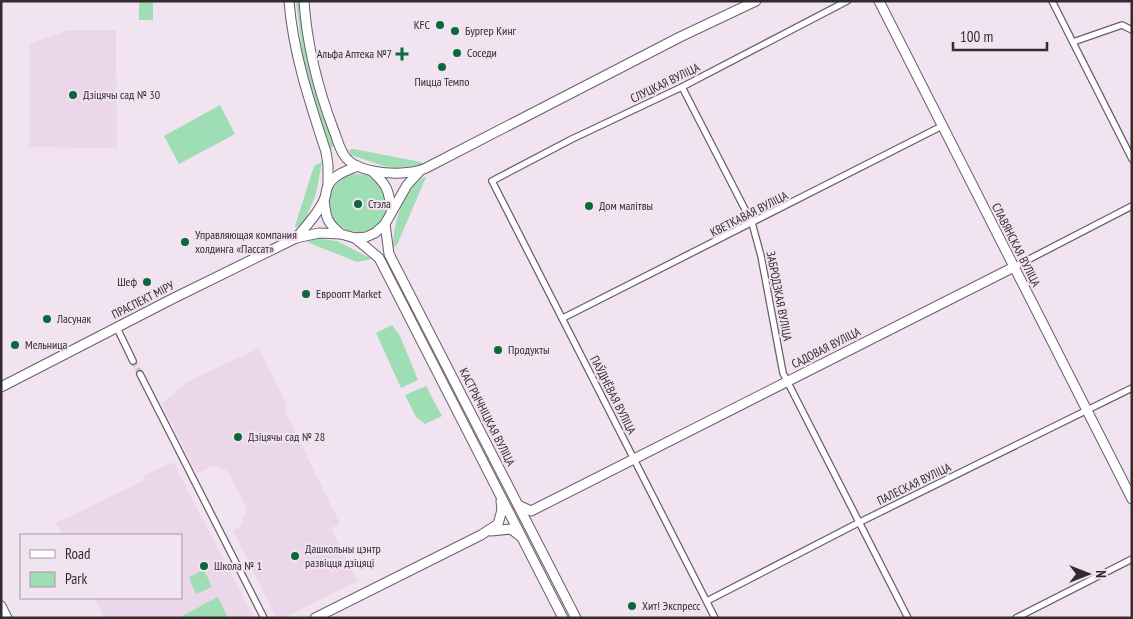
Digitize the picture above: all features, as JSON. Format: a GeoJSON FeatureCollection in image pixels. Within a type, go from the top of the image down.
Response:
{"type":"FeatureCollection","features":[{"type":"Feature","properties":{"kind":"main road"},"geometry":{"type":"LineString","coordinates":[[289,1],[299,65],[326,152],[328,165],[328,186],[324,200],[296,238]]}},
{"type":"Feature","properties":{"kind":"main road"},"geometry":{"type":"LineString","coordinates":[[304,1],[305,20],[313,66],[325,107],[344,155],[350,162],[372,171],[419,172]]}},
{"type":"Feature","properties":{"kind":"main road"},"geometry":{"type":"LineString","coordinates":[[296,238],[319,233],[341,234],[355,238],[366,237],[385,224],[406,185],[419,172],[687,34],[756,1]]}},
{"type":"Feature","properties":{"kind":"main road","name":"СЛАВЯНСКАЯ ВУЛІЦА"},"geometry":{"type":"LineString","coordinates":[[879,1],[1132,499]]}},
{"type":"Feature","properties":{"kind":"main road"},"geometry":{"type":"LineString","coordinates":[[328,186],[343,172],[358,166]]}},
{"type":"Feature","properties":{"kind":"main road"},"geometry":{"type":"LineString","coordinates":[[372,171],[386,184],[390,195],[391,210]]}},
{"type":"Feature","properties":{"kind":"main road"},"geometry":{"type":"LineString","coordinates":[[324,200],[326,216],[331,226],[341,234]]}},
{"type":"Feature","properties":{"kind":"main road","name":"КАСТРЫЧНІЦКАЯ ВУЛІЦА"},"geometry":{"type":"LineString","coordinates":[[385,224],[389,254],[576,618]]}},
{"type":"Feature","properties":{"kind":"main road","name":"ПРАСПЕКТ МІРУ"},"geometry":{"type":"LineString","coordinates":[[1,386],[296,238]]}},
{"type":"Feature","properties":{"kind":"main road","name":"КАСТРЫЧНІЦКАЯ ВУЛІЦА"},"geometry":{"type":"LineString","coordinates":[[355,238],[379,258],[563,618]]}},
{"type":"Feature","properties":{"kind":"main road","name":"САДОВАЯ ВУЛІЦА"},"geometry":{"type":"LineString","coordinates":[[531,511],[1014,267]]}},
{"type":"Feature","properties":{"kind":"main road"},"geometry":{"type":"LineString","coordinates":[[315,618],[481,535],[498,524],[502,510],[500,494]]}},
{"type":"Feature","properties":{"kind":"main road"},"geometry":{"type":"LineString","coordinates":[[518,505],[531,511],[528,526]]}},
{"type":"Feature","properties":{"kind":"main road"},"geometry":{"type":"LineString","coordinates":[[481,535],[501,529],[510,529],[527,545]]}},
{"type":"Feature","properties":{"kind":"main road"},"geometry":{"type":"LineString","coordinates":[[1,606],[7,618]]}},
{"type":"Feature","properties":{"kind":"street","name":"СЛУЦКАЯ ВУЛІЦА"},"geometry":{"type":"LineString","coordinates":[[492,181],[572,139],[682,87],[847,1]]}},
{"type":"Feature","properties":{"kind":"street"},"geometry":{"type":"LineString","coordinates":[[1052,1],[1076,41],[1132,159]]}},
{"type":"Feature","properties":{"kind":"street"},"geometry":{"type":"LineString","coordinates":[[1076,41],[1122,25],[1132,30]]}},
{"type":"Feature","properties":{"kind":"street","name":"ЗАБРОДЗКАЯ ВУЛІЦА"},"geometry":{"type":"LineString","coordinates":[[682,87],[752,224],[761,256],[783,373],[908,618]]}},
{"type":"Feature","properties":{"kind":"street","name":"КВЕТКАВАЯ ВУЛІЦА"},"geometry":{"type":"LineString","coordinates":[[563,318],[752,224],[942,126]]}},
{"type":"Feature","properties":{"kind":"street","name":"ПАЎДНЁВАЯ ВУЛІЦА"},"geometry":{"type":"LineString","coordinates":[[492,181],[716,618]]}},
{"type":"Feature","properties":{"kind":"street","name":"САДОВАЯ ВУЛІЦА"},"geometry":{"type":"LineString","coordinates":[[1014,267],[1132,206]]}},
{"type":"Feature","properties":{"kind":"street"},"geometry":{"type":"LineString","coordinates":[[117,328],[133,361]]}},
{"type":"Feature","properties":{"kind":"street"},"geometry":{"type":"LineString","coordinates":[[140,374],[264,618]]}},
{"type":"Feature","properties":{"kind":"street","name":"ПАЛЕСКАЯ ВУЛІЦА"},"geometry":{"type":"LineString","coordinates":[[707,601],[858,523],[1132,388]]}},
{"type":"Feature","properties":{"kind":"street"},"geometry":{"type":"LineString","coordinates":[[1016,618],[1132,559]]}},
{"type":"Feature","properties":{"kind":"shaded area","name":"Дзіцячы сад № 30"},"geometry":{"type":"Polygon","coordinates":[[[68,30],[116,30],[117,148],[29,147],[30,44],[68,30]]]}},
{"type":"Feature","properties":{"kind":"shaded area"},"geometry":{"type":"Polygon","coordinates":[[[259,348],[287,404],[285,411],[340,524],[331,528],[357,581],[284,618],[276,618],[233,531],[241,526],[247,508],[228,471],[213,466],[197,474],[162,404],[185,383],[259,348]]]}},
{"type":"Feature","properties":{"kind":"shaded area","name":"Школа № 1"},"geometry":{"type":"Polygon","coordinates":[[[173,462],[254,618],[104,618],[94,599],[182,599],[182,534],[62,534],[56,523],[143,481],[144,475],[173,462]]]}},
{"type":"Feature","properties":{"kind":"green space"},"geometry":{"type":"Polygon","coordinates":[[[139,1],[153,1],[153,20],[139,20],[139,1]]]}},
{"type":"Feature","properties":{"kind":"green space"},"geometry":{"type":"Polygon","coordinates":[[[296,1],[301,1],[312,74],[334,146],[330,148],[310,87],[302,50],[296,1]]]}},
{"type":"Feature","properties":{"kind":"green space"},"geometry":{"type":"Polygon","coordinates":[[[220,105],[235,134],[179,164],[164,136],[220,105]]]}},
{"type":"Feature","properties":{"kind":"green space"},"geometry":{"type":"Polygon","coordinates":[[[354,149],[421,162],[423,165],[394,168],[384,166],[351,155],[349,150],[354,149]]]}},
{"type":"Feature","properties":{"kind":"green space"},"geometry":{"type":"Polygon","coordinates":[[[322,162],[316,194],[304,223],[296,228],[295,226],[314,166],[322,162]]]}},
{"type":"Feature","properties":{"kind":"green space"},"geometry":{"type":"Polygon","coordinates":[[[358,174],[369,176],[382,187],[387,203],[385,214],[374,227],[358,232],[347,230],[334,219],[329,203],[331,192],[342,179],[358,174]]]}},
{"type":"Feature","properties":{"kind":"green space"},"geometry":{"type":"Polygon","coordinates":[[[426,177],[397,245],[393,248],[393,238],[400,209],[416,183],[426,177]]]}},
{"type":"Feature","properties":{"kind":"green space"},"geometry":{"type":"Polygon","coordinates":[[[314,238],[337,241],[372,259],[357,262],[307,242],[314,238]]]}},
{"type":"Feature","properties":{"kind":"green space"},"geometry":{"type":"Polygon","coordinates":[[[392,325],[400,336],[418,380],[401,388],[376,333],[392,325]]]}},
{"type":"Feature","properties":{"kind":"green space"},"geometry":{"type":"Polygon","coordinates":[[[426,386],[442,416],[425,424],[416,417],[405,395],[426,386]]]}},
{"type":"Feature","properties":{"kind":"green space"},"geometry":{"type":"Polygon","coordinates":[[[204,570],[212,587],[196,594],[189,577],[204,570]]]}},
{"type":"Feature","properties":{"kind":"green space"},"geometry":{"type":"Polygon","coordinates":[[[218,597],[228,618],[178,618],[218,597]]]}},
{"type":"Feature","properties":{"kind":"tunnel"},"geometry":{"type":"LineString","coordinates":[[133,361],[140,374]]}},
{"type":"Feature","properties":{"kind":"place","name":"KFC"},"geometry":{"type":"Point","coordinates":[440,25]}},
{"type":"Feature","properties":{"kind":"place","name":"Бургер Кинг"},"geometry":{"type":"Point","coordinates":[455,31]}},
{"type":"Feature","properties":{"kind":"place","name":"Соседи"},"geometry":{"type":"Point","coordinates":[457,53]}},
{"type":"Feature","properties":{"kind":"place","name":"Альфа Аптека №7"},"geometry":{"type":"Point","coordinates":[402,54]}},
{"type":"Feature","properties":{"kind":"place","name":"Пицца Темпо"},"geometry":{"type":"Point","coordinates":[442,67]}},
{"type":"Feature","properties":{"kind":"place","name":"Дзіцячы сад № 30"},"geometry":{"type":"Point","coordinates":[73,95]}},
{"type":"Feature","properties":{"kind":"place","name":"Стэла"},"geometry":{"type":"Point","coordinates":[358,204]}},
{"type":"Feature","properties":{"kind":"place","name":"Дом малітвы"},"geometry":{"type":"Point","coordinates":[589,206]}},
{"type":"Feature","properties":{"kind":"place","name":"Управляющая компания холдинга «Пассат»"},"geometry":{"type":"Point","coordinates":[185,242]}},
{"type":"Feature","properties":{"kind":"place","name":"Шеф"},"geometry":{"type":"Point","coordinates":[147,282]}},
{"type":"Feature","properties":{"kind":"place","name":"Евроопт Market"},"geometry":{"type":"Point","coordinates":[306,294]}},
{"type":"Feature","properties":{"kind":"place","name":"Ласунак"},"geometry":{"type":"Point","coordinates":[47,319]}},
{"type":"Feature","properties":{"kind":"place","name":"Мельница"},"geometry":{"type":"Point","coordinates":[15,345]}},
{"type":"Feature","properties":{"kind":"place","name":"Продукты"},"geometry":{"type":"Point","coordinates":[498,350]}},
{"type":"Feature","properties":{"kind":"place","name":"Дзіцячы сад № 28"},"geometry":{"type":"Point","coordinates":[238,437]}},
{"type":"Feature","properties":{"kind":"place","name":"Дашкольны цэнтр развіцця дзіцяці"},"geometry":{"type":"Point","coordinates":[295,556]}},
{"type":"Feature","properties":{"kind":"place","name":"Школа № 1"},"geometry":{"type":"Point","coordinates":[204,566]}},
{"type":"Feature","properties":{"kind":"place","name":"Хит! Экспресс"},"geometry":{"type":"Point","coordinates":[632,606]}}]}
